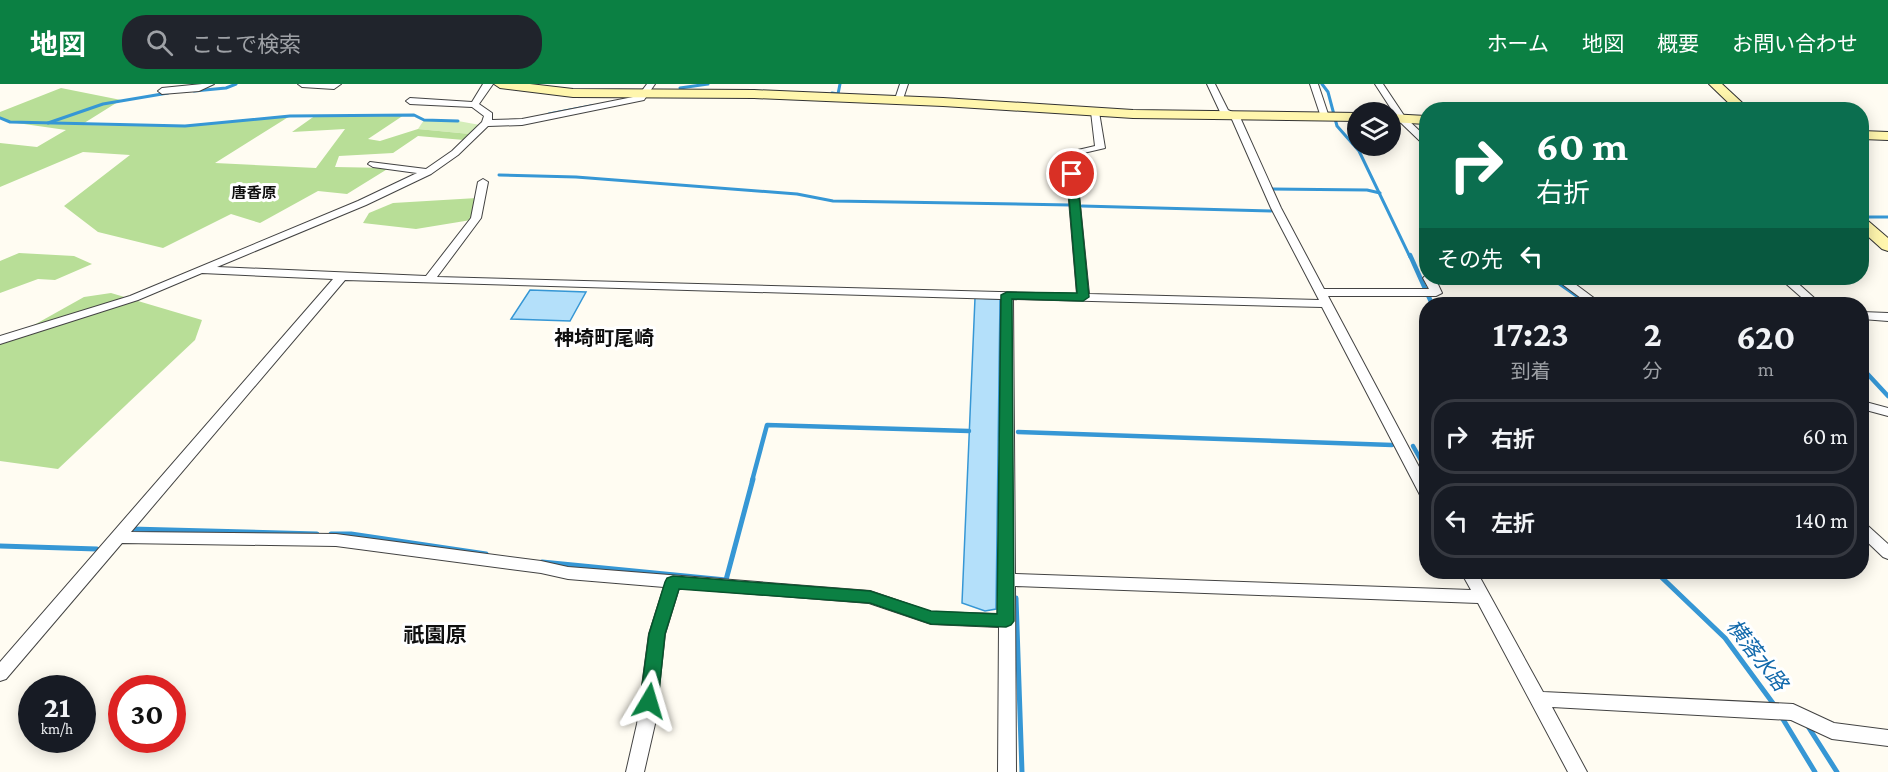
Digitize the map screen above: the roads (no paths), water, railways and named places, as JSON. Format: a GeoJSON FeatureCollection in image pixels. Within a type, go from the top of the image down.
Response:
{"type":"FeatureCollection","features":[{"type":"Feature","properties":{"kind":"street"},"geometry":{"type":"LineString","coordinates":[[162,92],[199,88],[210,84]]}},
{"type":"Feature","properties":{"kind":"street"},"geometry":{"type":"LineString","coordinates":[[302,84],[334,86],[337,84]]}},
{"type":"Feature","properties":{"kind":"street"},"geometry":{"type":"LineString","coordinates":[[474,105],[485,90],[483,88],[489,84]]}},
{"type":"Feature","properties":{"kind":"street"},"geometry":{"type":"LineString","coordinates":[[500,84],[573,93],[648,88],[899,99],[1095,112],[1347,117]]}},
{"type":"Feature","properties":{"kind":"street"},"geometry":{"type":"LineString","coordinates":[[899,99],[904,84]]}},
{"type":"Feature","properties":{"kind":"street"},"geometry":{"type":"LineString","coordinates":[[1212,84],[1224,112],[1235,115]]}},
{"type":"Feature","properties":{"kind":"street"},"geometry":{"type":"LineString","coordinates":[[1314,84],[1332,117]]}},
{"type":"Feature","properties":{"kind":"street"},"geometry":{"type":"LineString","coordinates":[[1379,84],[1388,102]]}},
{"type":"Feature","properties":{"kind":"street"},"geometry":{"type":"LineString","coordinates":[[1715,84],[1735,102]]}},
{"type":"Feature","properties":{"kind":"street"},"geometry":{"type":"LineString","coordinates":[[486,123],[522,122],[641,98],[648,88]]}},
{"type":"Feature","properties":{"kind":"street"},"geometry":{"type":"LineString","coordinates":[[0,340],[134,298],[362,203],[428,172],[455,153],[486,123],[489,115],[474,105],[410,101]]}},
{"type":"Feature","properties":{"kind":"street"},"geometry":{"type":"LineString","coordinates":[[1083,297],[1070,153],[1100,148],[1095,112]]}},
{"type":"Feature","properties":{"kind":"street"},"geometry":{"type":"LineString","coordinates":[[1235,115],[1276,208],[1324,304],[1419,480]]}},
{"type":"Feature","properties":{"kind":"street"},"geometry":{"type":"LineString","coordinates":[[1401,119],[1419,120]]}},
{"type":"Feature","properties":{"kind":"street"},"geometry":{"type":"LineString","coordinates":[[1401,123],[1419,137]]}},
{"type":"Feature","properties":{"kind":"street"},"geometry":{"type":"LineString","coordinates":[[1869,135],[1888,136]]}},
{"type":"Feature","properties":{"kind":"street"},"geometry":{"type":"LineString","coordinates":[[374,164],[428,172]]}},
{"type":"Feature","properties":{"kind":"street"},"geometry":{"type":"LineString","coordinates":[[429,280],[476,218],[483,182]]}},
{"type":"Feature","properties":{"kind":"street"},"geometry":{"type":"LineString","coordinates":[[1869,230],[1888,246]]}},
{"type":"Feature","properties":{"kind":"street"},"geometry":{"type":"LineString","coordinates":[[199,270],[429,280],[1324,304]]}},
{"type":"Feature","properties":{"kind":"street"},"geometry":{"type":"LineString","coordinates":[[0,674],[341,277]]}},
{"type":"Feature","properties":{"kind":"street"},"geometry":{"type":"LineString","coordinates":[[1319,292],[1436,293],[1433,285]]}},
{"type":"Feature","properties":{"kind":"street"},"geometry":{"type":"LineString","coordinates":[[1570,285],[1586,297]]}},
{"type":"Feature","properties":{"kind":"street"},"geometry":{"type":"LineString","coordinates":[[1793,285],[1807,297]]}},
{"type":"Feature","properties":{"kind":"street"},"geometry":{"type":"LineString","coordinates":[[1007,295],[1007,772]]}},
{"type":"Feature","properties":{"kind":"street"},"geometry":{"type":"LineString","coordinates":[[1869,316],[1888,317]]}},
{"type":"Feature","properties":{"kind":"street"},"geometry":{"type":"LineString","coordinates":[[1869,407],[1888,412]]}},
{"type":"Feature","properties":{"kind":"street"},"geometry":{"type":"LineString","coordinates":[[1869,535],[1888,553]]}},
{"type":"Feature","properties":{"kind":"street"},"geometry":{"type":"LineString","coordinates":[[119,537],[336,540],[541,567],[568,573],[870,597],[931,618],[1006,600],[1483,597]]}},
{"type":"Feature","properties":{"kind":"street"},"geometry":{"type":"LineString","coordinates":[[1473,579],[1578,772]]}},
{"type":"Feature","properties":{"kind":"street"},"geometry":{"type":"LineString","coordinates":[[635,772],[646,724],[657,634],[673,582]]}},
{"type":"Feature","properties":{"kind":"street"},"geometry":{"type":"LineString","coordinates":[[1538,699],[1793,712],[1832,731],[1888,738]]}},
{"type":"Feature","properties":{"kind":"water"},"geometry":{"type":"Polygon","coordinates":[[[530,290],[586,292],[570,321],[511,319],[530,290]]]}},
{"type":"Feature","properties":{"kind":"water"},"geometry":{"type":"Polygon","coordinates":[[[975,298],[1000,299],[996,609],[985,611],[962,603],[975,298]]]}},
{"type":"Feature","properties":{"kind":"waterway"},"geometry":{"type":"LineString","coordinates":[[194,91],[226,88],[236,84]]}},
{"type":"Feature","properties":{"kind":"waterway"},"geometry":{"type":"LineString","coordinates":[[680,88],[708,84]]}},
{"type":"Feature","properties":{"kind":"waterway"},"geometry":{"type":"LineString","coordinates":[[832,93],[838,94],[840,84]]}},
{"type":"Feature","properties":{"kind":"waterway","name":"横落水路"},"geometry":{"type":"LineString","coordinates":[[1322,84],[1328,92],[1337,126],[1359,151],[1379,193]]}},
{"type":"Feature","properties":{"kind":"waterway"},"geometry":{"type":"LineString","coordinates":[[48,123],[103,104],[168,93]]}},
{"type":"Feature","properties":{"kind":"waterway"},"geometry":{"type":"LineString","coordinates":[[549,114],[591,106]]}},
{"type":"Feature","properties":{"kind":"waterway"},"geometry":{"type":"LineString","coordinates":[[48,123],[185,126],[290,116],[414,115],[424,120],[458,121]]}},
{"type":"Feature","properties":{"kind":"waterway"},"geometry":{"type":"LineString","coordinates":[[0,118],[10,122],[48,123]]}},
{"type":"Feature","properties":{"kind":"waterway"},"geometry":{"type":"LineString","coordinates":[[499,175],[576,177],[797,194],[833,201],[1070,205]]}},
{"type":"Feature","properties":{"kind":"waterway"},"geometry":{"type":"LineString","coordinates":[[1271,189],[1367,190],[1379,193]]}},
{"type":"Feature","properties":{"kind":"waterway","name":"横落水路"},"geometry":{"type":"LineString","coordinates":[[1379,193],[1410,257]]}},
{"type":"Feature","properties":{"kind":"waterway"},"geometry":{"type":"LineString","coordinates":[[1082,206],[1271,211]]}},
{"type":"Feature","properties":{"kind":"waterway"},"geometry":{"type":"LineString","coordinates":[[1869,217],[1888,217]]}},
{"type":"Feature","properties":{"kind":"waterway","name":"横落水路"},"geometry":{"type":"LineString","coordinates":[[1410,255],[1419,275]]}},
{"type":"Feature","properties":{"kind":"waterway","name":"横落水路"},"geometry":{"type":"LineString","coordinates":[[1423,285],[1429,297]]}},
{"type":"Feature","properties":{"kind":"waterway"},"geometry":{"type":"LineString","coordinates":[[1562,285],[1579,297]]}},
{"type":"Feature","properties":{"kind":"waterway"},"geometry":{"type":"LineString","coordinates":[[1869,376],[1888,396]]}},
{"type":"Feature","properties":{"kind":"waterway"},"geometry":{"type":"LineString","coordinates":[[752,481],[767,425],[969,431]]}},
{"type":"Feature","properties":{"kind":"waterway"},"geometry":{"type":"LineString","coordinates":[[1018,432],[1392,445]]}},
{"type":"Feature","properties":{"kind":"waterway"},"geometry":{"type":"LineString","coordinates":[[1413,446],[1419,457]]}},
{"type":"Feature","properties":{"kind":"waterway"},"geometry":{"type":"LineString","coordinates":[[542,562],[726,580],[753,479]]}},
{"type":"Feature","properties":{"kind":"waterway"},"geometry":{"type":"LineString","coordinates":[[131,529],[317,534]]}},
{"type":"Feature","properties":{"kind":"waterway"},"geometry":{"type":"LineString","coordinates":[[331,534],[351,534],[486,554]]}},
{"type":"Feature","properties":{"kind":"waterway"},"geometry":{"type":"LineString","coordinates":[[0,546],[97,549]]}},
{"type":"Feature","properties":{"kind":"waterway","name":"横落水路"},"geometry":{"type":"LineString","coordinates":[[1663,579],[1725,638],[1775,706]]}},
{"type":"Feature","properties":{"kind":"waterway"},"geometry":{"type":"LineString","coordinates":[[1011,598],[1016,598],[1022,772]]}},
{"type":"Feature","properties":{"kind":"waterway","name":"横落水路"},"geometry":{"type":"LineString","coordinates":[[1781,716],[1815,772]]}},
{"type":"Feature","properties":{"kind":"waterway"},"geometry":{"type":"LineString","coordinates":[[1809,728],[1837,772]]}},
{"type":"Feature","properties":{"kind":"district","name":"唐香原"},"geometry":{"type":"Point","coordinates":[254,193]}},
{"type":"Feature","properties":{"kind":"district","name":"神埼町尾崎"},"geometry":{"type":"Point","coordinates":[604,338]}},
{"type":"Feature","properties":{"kind":"district","name":"祇園原"},"geometry":{"type":"Point","coordinates":[435,635]}}]}
